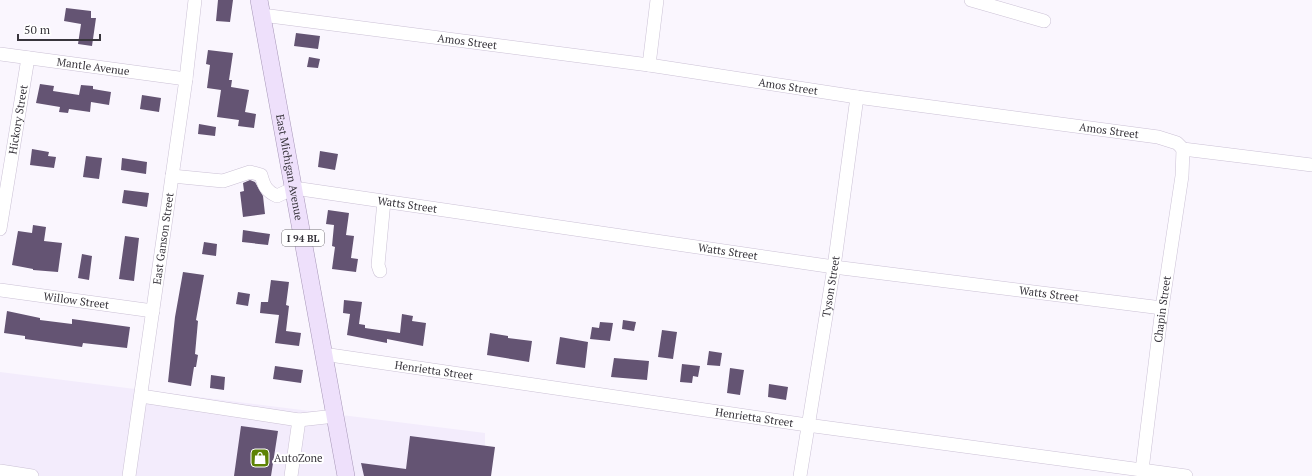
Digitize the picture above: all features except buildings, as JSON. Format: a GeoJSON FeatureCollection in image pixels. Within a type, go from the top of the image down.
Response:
{"type":"FeatureCollection","features":[{"type":"Feature","properties":{"kind":"main road","name":"East Michigan Avenue"},"geometry":{"type":"LineString","coordinates":[[260,8],[346,476]]}},
{"type":"Feature","properties":{"kind":"street","name":"East Ganson Street"},"geometry":{"type":"LineString","coordinates":[[129,476],[186,79],[195,0]]}},
{"type":"Feature","properties":{"kind":"street"},"geometry":{"type":"LineString","coordinates":[[649,65],[657,0]]}},
{"type":"Feature","properties":{"kind":"street"},"geometry":{"type":"LineString","coordinates":[[971,0],[1044,21]]}},
{"type":"Feature","properties":{"kind":"street","name":"Amos Street"},"geometry":{"type":"LineString","coordinates":[[260,8],[857,97],[1158,137],[1176,143],[1183,149],[1312,165]]}},
{"type":"Feature","properties":{"kind":"street","name":"Mantle Avenue"},"geometry":{"type":"LineString","coordinates":[[0,54],[186,79]]}},
{"type":"Feature","properties":{"kind":"street","name":"Hickory Street"},"geometry":{"type":"LineString","coordinates":[[0,228],[28,58]]}},
{"type":"Feature","properties":{"kind":"street","name":"Tyson Street"},"geometry":{"type":"LineString","coordinates":[[800,476],[807,425],[834,267],[857,97]]}},
{"type":"Feature","properties":{"kind":"street","name":"Chapin Street"},"geometry":{"type":"LineString","coordinates":[[1142,470],[1162,308],[1182,176],[1183,149]]}},
{"type":"Feature","properties":{"kind":"street"},"geometry":{"type":"LineString","coordinates":[[172,176],[223,180],[250,172],[261,175],[265,188],[269,193],[277,196],[294,188]]}},
{"type":"Feature","properties":{"kind":"street","name":"Watts Street"},"geometry":{"type":"LineString","coordinates":[[294,188],[834,267],[1162,308]]}},
{"type":"Feature","properties":{"kind":"street"},"geometry":{"type":"LineString","coordinates":[[380,271],[378,265],[384,201]]}},
{"type":"Feature","properties":{"kind":"street","name":"Willow Street"},"geometry":{"type":"LineString","coordinates":[[0,290],[153,311]]}},
{"type":"Feature","properties":{"kind":"street","name":"Henrietta Street"},"geometry":{"type":"LineString","coordinates":[[323,354],[807,425],[1186,476]]}},
{"type":"Feature","properties":{"kind":"street"},"geometry":{"type":"LineString","coordinates":[[141,396],[299,420],[335,416]]}},
{"type":"Feature","properties":{"kind":"street"},"geometry":{"type":"LineString","coordinates":[[291,476],[299,420]]}},
{"type":"Feature","properties":{"kind":"street"},"geometry":{"type":"LineString","coordinates":[[0,471],[32,476]]}},
{"type":"Feature","properties":{"kind":"shaded area"},"geometry":{"type":"Polygon","coordinates":[[[0,372],[485,433],[485,476],[0,476],[0,372]]]}},
{"type":"Feature","properties":{"kind":"place","name":"AutoZone"},"geometry":{"type":"Point","coordinates":[260,458]}}]}
